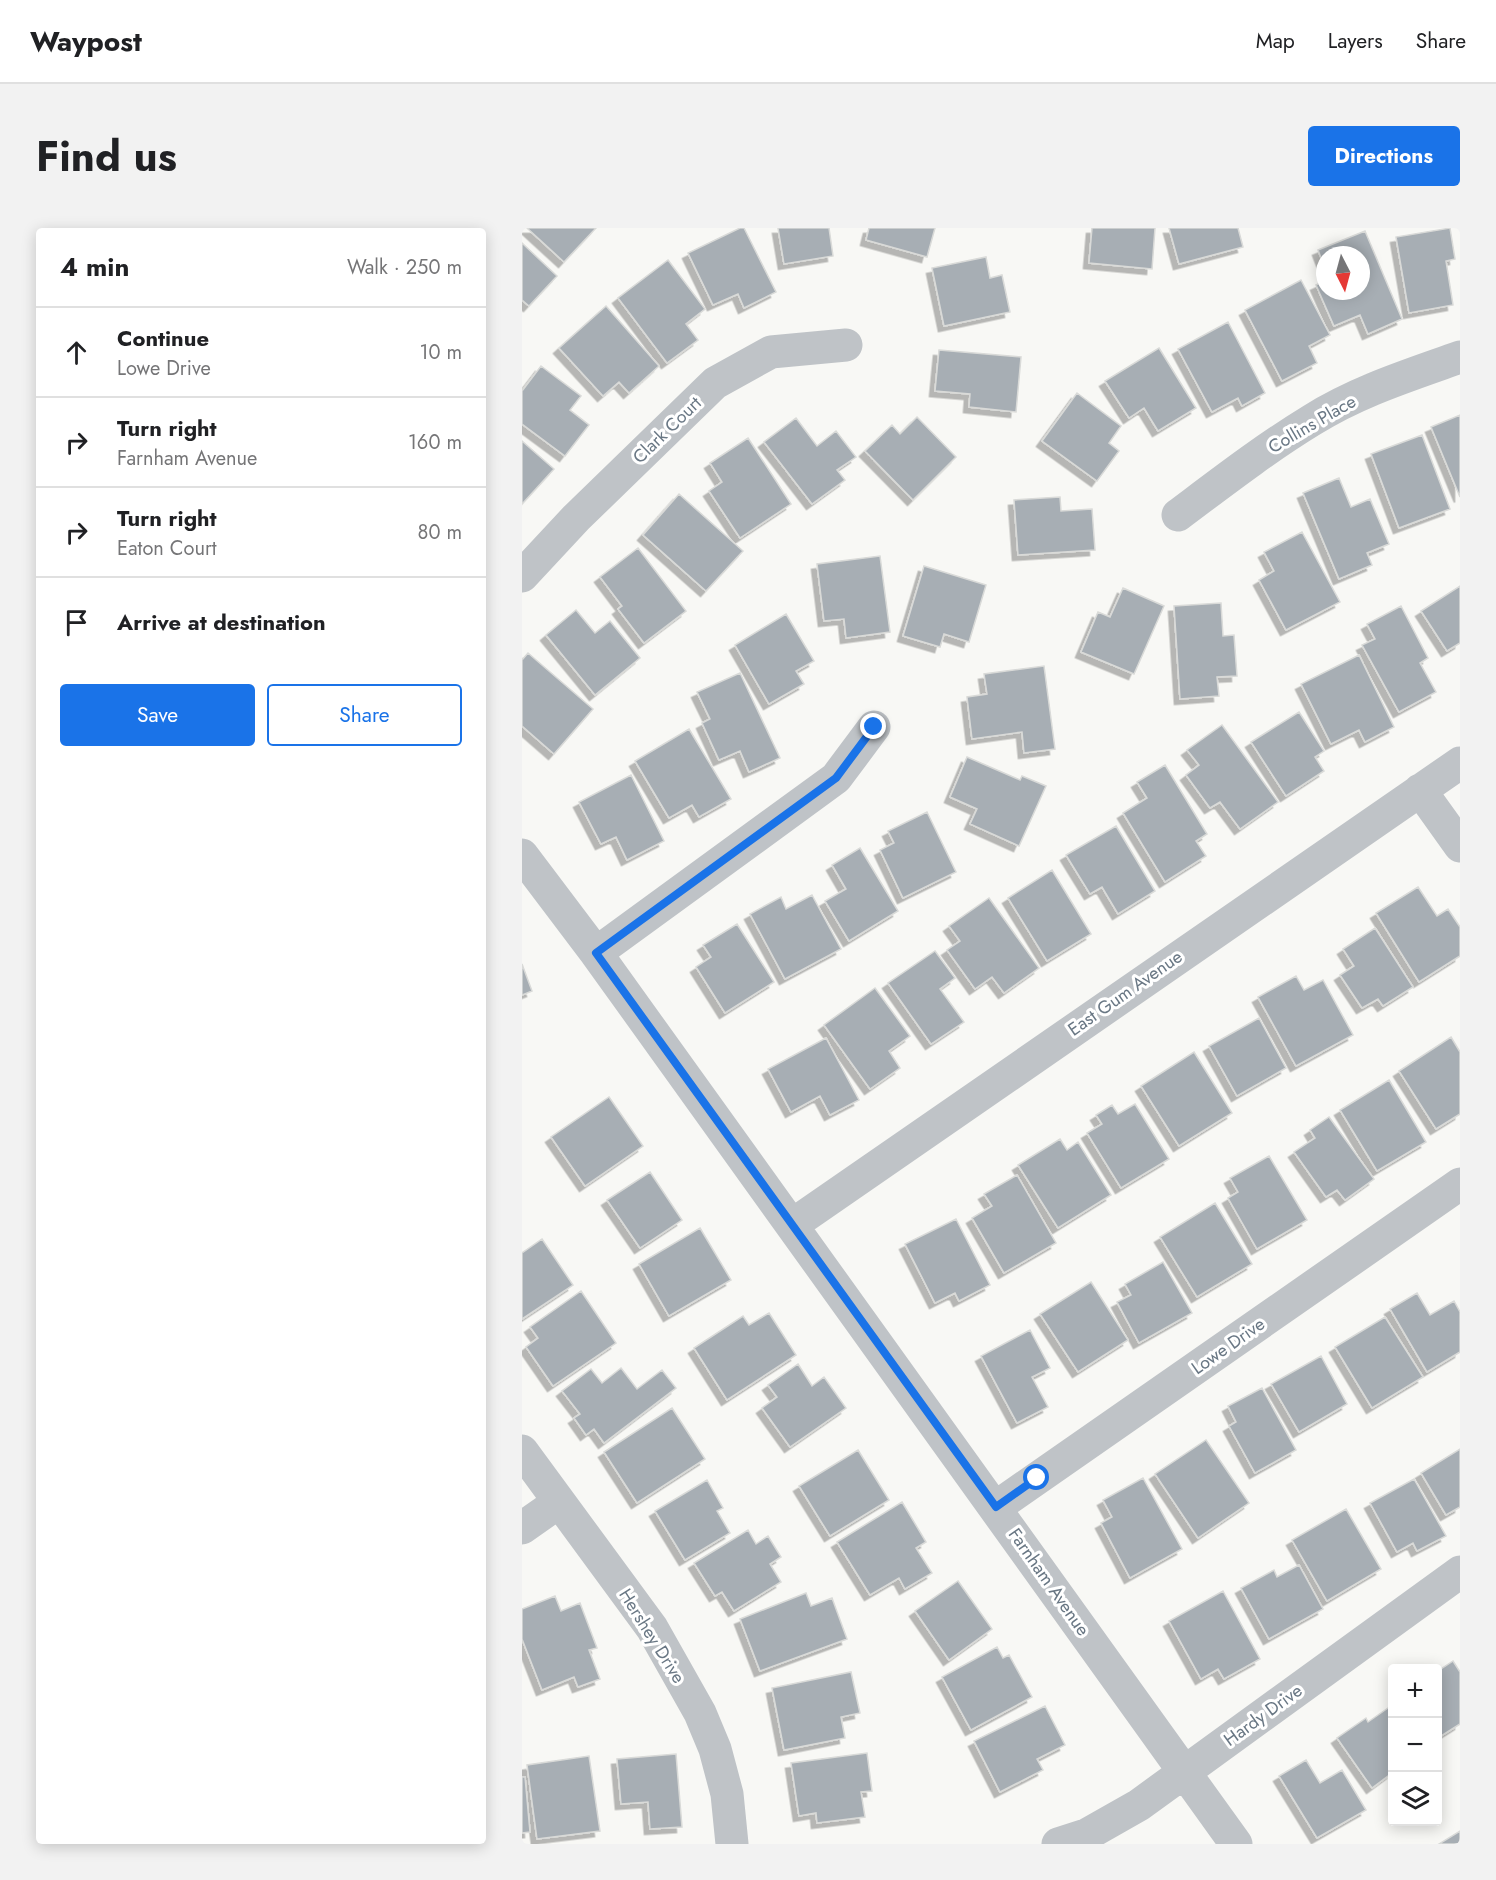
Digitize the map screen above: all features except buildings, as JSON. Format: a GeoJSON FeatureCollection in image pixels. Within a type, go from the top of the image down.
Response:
{"type":"FeatureCollection","features":[{"type":"Feature","properties":{"kind":"street","name":"Clark Court"},"geometry":{"type":"LineString","coordinates":[[522,576],[576,518],[715,383],[771,352],[846,345]]}},
{"type":"Feature","properties":{"kind":"street","name":"Collins Place"},"geometry":{"type":"LineString","coordinates":[[1178,515],[1242,467],[1314,418],[1387,382],[1460,357]]}},
{"type":"Feature","properties":{"kind":"street"},"geometry":{"type":"LineString","coordinates":[[596,953],[836,778],[874,727]]}},
{"type":"Feature","properties":{"kind":"street","name":"East Gum Avenue"},"geometry":{"type":"LineString","coordinates":[[792,1225],[1460,763]]}},
{"type":"Feature","properties":{"kind":"street"},"geometry":{"type":"LineString","coordinates":[[1420,790],[1460,846]]}},
{"type":"Feature","properties":{"kind":"street","name":"Farnham Avenue"},"geometry":{"type":"LineString","coordinates":[[522,855],[596,953],[996,1507],[1236,1844]]}},
{"type":"Feature","properties":{"kind":"street","name":"Lowe Drive"},"geometry":{"type":"LineString","coordinates":[[996,1507],[1460,1184]]}},
{"type":"Feature","properties":{"kind":"street","name":"Hershey Drive"},"geometry":{"type":"LineString","coordinates":[[522,1451],[652,1628],[700,1713],[715,1749],[727,1794],[732,1844]]}},
{"type":"Feature","properties":{"kind":"street"},"geometry":{"type":"LineString","coordinates":[[522,1528],[559,1502]]}},
{"type":"Feature","properties":{"kind":"street","name":"Hardy Drive"},"geometry":{"type":"LineString","coordinates":[[1058,1844],[1086,1835],[1139,1805],[1460,1572]]}},
{"type":"Feature","properties":{"kind":"route"},"geometry":{"type":"LineString","coordinates":[[874,727],[836,778],[596,953],[996,1507],[1037,1478]]}}]}
